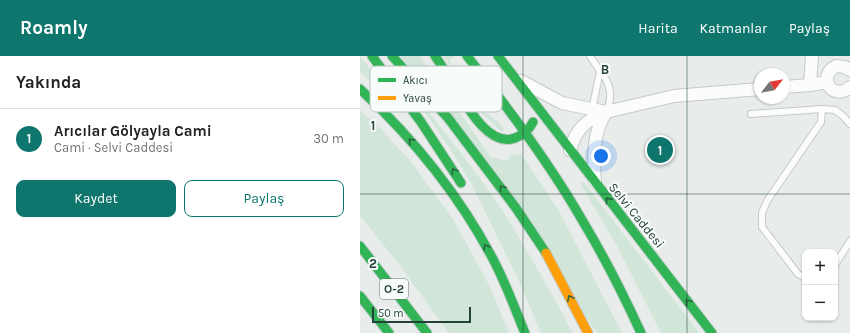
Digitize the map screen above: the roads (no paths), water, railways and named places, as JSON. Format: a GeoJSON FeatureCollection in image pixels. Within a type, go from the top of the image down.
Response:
{"type":"FeatureCollection","features":[{"type":"Feature","properties":{"kind":"main road"},"geometry":{"type":"LineString","coordinates":[[372,56],[379,66]]}},
{"type":"Feature","properties":{"kind":"main road"},"geometry":{"type":"LineString","coordinates":[[392,56],[401,66]]}},
{"type":"Feature","properties":{"kind":"main road"},"geometry":{"type":"LineString","coordinates":[[435,56],[441,66]]}},
{"type":"Feature","properties":{"kind":"main road"},"geometry":{"type":"LineString","coordinates":[[467,56],[475,66]]}},
{"type":"Feature","properties":{"kind":"main road","name":"Selvi Caddesi"},"geometry":{"type":"LineString","coordinates":[[498,56],[536,105],[569,155],[596,184],[712,333]]}},
{"type":"Feature","properties":{"kind":"main road"},"geometry":{"type":"LineString","coordinates":[[360,89],[370,99]]}},
{"type":"Feature","properties":{"kind":"main road"},"geometry":{"type":"LineString","coordinates":[[502,101],[560,183],[600,249],[628,303],[641,333]]}},
{"type":"Feature","properties":{"kind":"main road"},"geometry":{"type":"LineString","coordinates":[[472,112],[489,132],[505,140],[511,140],[517,138],[531,126],[535,116],[536,105]]}},
{"type":"Feature","properties":{"kind":"main road"},"geometry":{"type":"LineString","coordinates":[[383,112],[422,152],[444,181],[481,238],[498,268],[525,333]]}},
{"type":"Feature","properties":{"kind":"main road"},"geometry":{"type":"LineString","coordinates":[[413,112],[437,145],[467,194]]}},
{"type":"Feature","properties":{"kind":"main road"},"geometry":{"type":"LineString","coordinates":[[443,112],[520,214],[547,255],[588,333]]}},
{"type":"Feature","properties":{"kind":"main road"},"geometry":{"type":"LineString","coordinates":[[569,184],[579,215]]}},
{"type":"Feature","properties":{"kind":"main road"},"geometry":{"type":"LineString","coordinates":[[484,225],[494,243],[507,276],[510,294]]}},
{"type":"Feature","properties":{"kind":"main road","name":"O-2"},"geometry":{"type":"LineString","coordinates":[[360,246],[427,333]]}},
{"type":"Feature","properties":{"kind":"main road","name":"O-2"},"geometry":{"type":"LineString","coordinates":[[360,296],[389,333]]}},
{"type":"Feature","properties":{"kind":"street"},"geometry":{"type":"LineString","coordinates":[[810,85],[812,56]]}},
{"type":"Feature","properties":{"kind":"street"},"geometry":{"type":"LineString","coordinates":[[838,56],[849,70]]}},
{"type":"Feature","properties":{"kind":"street"},"geometry":{"type":"LineString","coordinates":[[849,70],[840,66],[832,68],[827,76],[827,82],[830,88],[837,92],[846,91],[850,88]]}},
{"type":"Feature","properties":{"kind":"street"},"geometry":{"type":"LineString","coordinates":[[515,78],[562,103],[606,112]]}},
{"type":"Feature","properties":{"kind":"street"},"geometry":{"type":"LineString","coordinates":[[790,87],[827,82]]}},
{"type":"Feature","properties":{"kind":"street"},"geometry":{"type":"LineString","coordinates":[[569,155],[573,140],[584,125],[595,116],[606,112],[674,96],[754,89]]}},
{"type":"Feature","properties":{"kind":"street"},"geometry":{"type":"LineString","coordinates":[[596,184],[594,146],[600,122],[606,112]]}},
{"type":"Feature","properties":{"kind":"lane"},"geometry":{"type":"LineString","coordinates":[[590,56],[606,77],[609,84],[610,98],[606,112]]}},
{"type":"Feature","properties":{"kind":"lane"},"geometry":{"type":"LineString","coordinates":[[592,110],[600,71]]}},
{"type":"Feature","properties":{"kind":"lane"},"geometry":{"type":"LineString","coordinates":[[802,276],[798,274],[762,227],[762,213],[768,201],[821,122],[822,109]]}},
{"type":"Feature","properties":{"kind":"lane"},"geometry":{"type":"LineString","coordinates":[[750,114],[822,109],[835,110],[850,124]]}},
{"type":"Feature","properties":{"kind":"lane"},"geometry":{"type":"LineString","coordinates":[[838,260],[850,241]]}},
{"type":"Feature","properties":{"kind":"place","name":"Arıcılar Gölyayla Cami"},"geometry":{"type":"Point","coordinates":[660,150]}}]}
